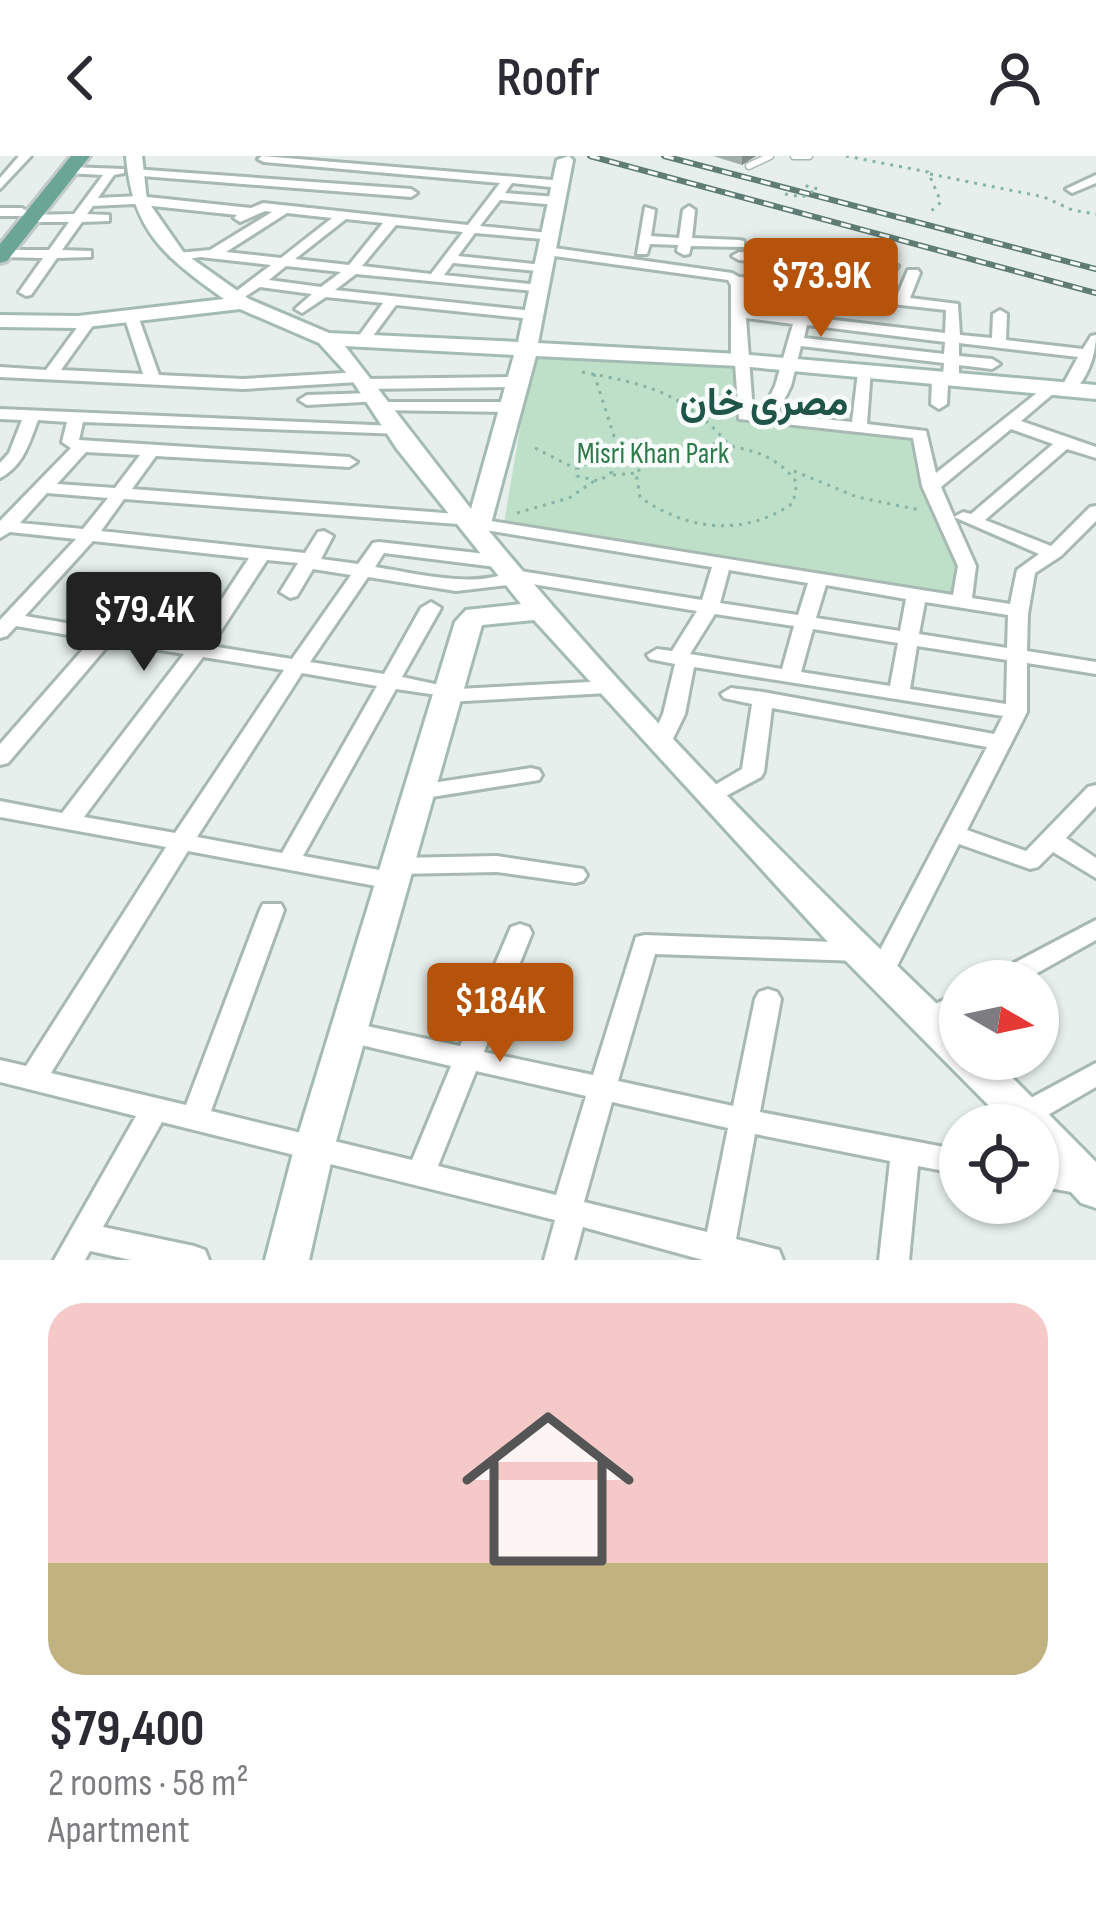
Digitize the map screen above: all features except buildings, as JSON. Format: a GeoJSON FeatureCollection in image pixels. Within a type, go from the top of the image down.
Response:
{"type":"FeatureCollection","features":[{"type":"Feature","properties":{"kind":"main road"},"geometry":{"type":"LineString","coordinates":[[1,250],[72,161]]}},
{"type":"Feature","properties":{"kind":"street"},"geometry":{"type":"LineString","coordinates":[[0,184],[25,156]]}},
{"type":"Feature","properties":{"kind":"street"},"geometry":{"type":"LineString","coordinates":[[302,309],[352,269],[424,172],[450,156]]}},
{"type":"Feature","properties":{"kind":"street"},"geometry":{"type":"LineString","coordinates":[[477,522],[527,348],[559,192],[558,158]]}},
{"type":"Feature","properties":{"kind":"street"},"geometry":{"type":"LineString","coordinates":[[254,180],[271,160],[508,179],[559,192]]}},
{"type":"Feature","properties":{"kind":"street"},"geometry":{"type":"LineString","coordinates":[[72,161],[111,171],[133,167],[410,193]]}},
{"type":"Feature","properties":{"kind":"street"},"geometry":{"type":"LineString","coordinates":[[472,176],[496,161]]}},
{"type":"Feature","properties":{"kind":"street"},"geometry":{"type":"LineString","coordinates":[[133,167],[138,201],[177,257],[239,301],[326,339],[740,360],[866,372],[905,365]]}},
{"type":"Feature","properties":{"kind":"street"},"geometry":{"type":"LineString","coordinates":[[326,214],[375,168]]}},
{"type":"Feature","properties":{"kind":"street"},"geometry":{"type":"LineString","coordinates":[[26,292],[111,171]]}},
{"type":"Feature","properties":{"kind":"street"},"geometry":{"type":"LineString","coordinates":[[435,278],[508,179]]}},
{"type":"Feature","properties":{"kind":"street"},"geometry":{"type":"LineString","coordinates":[[1072,189],[1096,179]]}},
{"type":"Feature","properties":{"kind":"street"},"geometry":{"type":"LineString","coordinates":[[497,196],[559,192]]}},
{"type":"Feature","properties":{"kind":"street"},"geometry":{"type":"LineString","coordinates":[[90,202],[138,201],[245,215],[259,207],[475,229],[544,261]]}},
{"type":"Feature","properties":{"kind":"street"},"geometry":{"type":"LineString","coordinates":[[1,250],[85,257],[114,202]]}},
{"type":"Feature","properties":{"kind":"street"},"geometry":{"type":"LineString","coordinates":[[213,254],[285,209]]}},
{"type":"Feature","properties":{"kind":"street"},"geometry":{"type":"LineString","coordinates":[[642,263],[649,210]]}},
{"type":"Feature","properties":{"kind":"street"},"geometry":{"type":"LineString","coordinates":[[682,272],[689,210]]}},
{"type":"Feature","properties":{"kind":"street"},"geometry":{"type":"LineString","coordinates":[[0,212],[106,218]]}},
{"type":"Feature","properties":{"kind":"street"},"geometry":{"type":"LineString","coordinates":[[0,321],[89,321],[239,301],[343,216]]}},
{"type":"Feature","properties":{"kind":"street"},"geometry":{"type":"LineString","coordinates":[[740,225],[737,281],[745,416],[920,434],[932,486],[967,566],[962,599]]}},
{"type":"Feature","properties":{"kind":"street"},"geometry":{"type":"LineString","coordinates":[[644,240],[820,255],[767,418]]}},
{"type":"Feature","properties":{"kind":"street"},"geometry":{"type":"LineString","coordinates":[[177,257],[213,254],[435,278],[544,261]]}},
{"type":"Feature","properties":{"kind":"street"},"geometry":{"type":"LineString","coordinates":[[450,259],[642,263],[737,281],[953,307],[948,373],[939,404]]}},
{"type":"Feature","properties":{"kind":"street"},"geometry":{"type":"LineString","coordinates":[[858,327],[868,297],[891,266]]}},
{"type":"Feature","properties":{"kind":"street"},"geometry":{"type":"LineString","coordinates":[[902,301],[913,273]]}},
{"type":"Feature","properties":{"kind":"street"},"geometry":{"type":"LineString","coordinates":[[257,283],[390,303],[533,315]]}},
{"type":"Feature","properties":{"kind":"street"},"geometry":{"type":"LineString","coordinates":[[946,306],[954,284]]}},
{"type":"Feature","properties":{"kind":"street"},"geometry":{"type":"LineString","coordinates":[[362,341],[390,303]]}},
{"type":"Feature","properties":{"kind":"street"},"geometry":{"type":"LineString","coordinates":[[905,365],[922,303]]}},
{"type":"Feature","properties":{"kind":"street"},"geometry":{"type":"LineString","coordinates":[[461,346],[479,310]]}},
{"type":"Feature","properties":{"kind":"street"},"geometry":{"type":"LineString","coordinates":[[738,313],[995,343],[1091,346]]}},
{"type":"Feature","properties":{"kind":"street"},"geometry":{"type":"LineString","coordinates":[[992,374],[1000,314]]}},
{"type":"Feature","properties":{"kind":"street"},"geometry":{"type":"LineString","coordinates":[[131,316],[153,380]]}},
{"type":"Feature","properties":{"kind":"street"},"geometry":{"type":"LineString","coordinates":[[51,374],[89,321]]}},
{"type":"Feature","properties":{"kind":"street"},"geometry":{"type":"LineString","coordinates":[[326,339],[477,522],[541,611],[608,687],[939,1030]]}},
{"type":"Feature","properties":{"kind":"street"},"geometry":{"type":"LineString","coordinates":[[794,341],[948,373],[992,374],[1096,392]]}},
{"type":"Feature","properties":{"kind":"street"},"geometry":{"type":"LineString","coordinates":[[932,486],[1060,389],[1091,346]]}},
{"type":"Feature","properties":{"kind":"street"},"geometry":{"type":"LineString","coordinates":[[0,372],[243,384],[511,407]]}},
{"type":"Feature","properties":{"kind":"street"},"geometry":{"type":"LineString","coordinates":[[859,427],[866,372]]}},
{"type":"Feature","properties":{"kind":"street"},"geometry":{"type":"LineString","coordinates":[[0,414],[77,416],[376,399],[517,382]]}},
{"type":"Feature","properties":{"kind":"street"},"geometry":{"type":"LineString","coordinates":[[307,400],[376,399]]}},
{"type":"Feature","properties":{"kind":"street"},"geometry":{"type":"LineString","coordinates":[[0,472],[17,455],[32,415]]}},
{"type":"Feature","properties":{"kind":"street"},"geometry":{"type":"LineString","coordinates":[[77,416],[70,442],[82,447],[349,462]]}},
{"type":"Feature","properties":{"kind":"street"},"geometry":{"type":"LineString","coordinates":[[1010,423],[1094,449]]}},
{"type":"Feature","properties":{"kind":"street"},"geometry":{"type":"LineString","coordinates":[[973,521],[1065,442]]}},
{"type":"Feature","properties":{"kind":"street"},"geometry":{"type":"LineString","coordinates":[[2,529],[82,447]]}},
{"type":"Feature","properties":{"kind":"street"},"geometry":{"type":"LineString","coordinates":[[6,626],[87,537],[151,452]]}},
{"type":"Feature","properties":{"kind":"street"},"geometry":{"type":"LineString","coordinates":[[46,488],[477,522],[1019,611]]}},
{"type":"Feature","properties":{"kind":"street"},"geometry":{"type":"LineString","coordinates":[[944,510],[1052,554]]}},
{"type":"Feature","properties":{"kind":"street"},"geometry":{"type":"LineString","coordinates":[[871,963],[954,833],[1016,712],[1019,611],[1026,570],[1052,554],[1096,512]]}},
{"type":"Feature","properties":{"kind":"street"},"geometry":{"type":"LineString","coordinates":[[2,529],[311,561],[362,571],[476,616],[541,611]]}},
{"type":"Feature","properties":{"kind":"street"},"geometry":{"type":"LineString","coordinates":[[290,592],[324,536]]}},
{"type":"Feature","properties":{"kind":"street"},"geometry":{"type":"LineString","coordinates":[[33,1078],[294,667],[379,547],[709,607],[1094,664]]}},
{"type":"Feature","properties":{"kind":"street"},"geometry":{"type":"LineString","coordinates":[[68,821],[196,652],[261,554]]}},
{"type":"Feature","properties":{"kind":"street"},"geometry":{"type":"LineString","coordinates":[[660,744],[674,714],[674,657],[709,607],[722,563]]}},
{"type":"Feature","properties":{"kind":"street"},"geometry":{"type":"LineString","coordinates":[[287,1260],[315,1144],[470,611],[512,573]]}},
{"type":"Feature","properties":{"kind":"street"},"geometry":{"type":"LineString","coordinates":[[790,675],[818,579]]}},
{"type":"Feature","properties":{"kind":"street"},"geometry":{"type":"LineString","coordinates":[[899,692],[917,592]]}},
{"type":"Feature","properties":{"kind":"street"},"geometry":{"type":"LineString","coordinates":[[0,758],[133,604]]}},
{"type":"Feature","properties":{"kind":"street"},"geometry":{"type":"LineString","coordinates":[[288,862],[429,614],[470,611]]}},
{"type":"Feature","properties":{"kind":"street"},"geometry":{"type":"LineString","coordinates":[[6,626],[104,636],[448,693],[608,687]]}},
{"type":"Feature","properties":{"kind":"street"},"geometry":{"type":"LineString","coordinates":[[674,657],[1016,712]]}},
{"type":"Feature","properties":{"kind":"street"},"geometry":{"type":"LineString","coordinates":[[731,694],[1000,742]]}},
{"type":"Feature","properties":{"kind":"street"},"geometry":{"type":"LineString","coordinates":[[711,797],[753,772],[763,698]]}},
{"type":"Feature","properties":{"kind":"street"},"geometry":{"type":"LineString","coordinates":[[419,792],[531,775]]}},
{"type":"Feature","properties":{"kind":"street"},"geometry":{"type":"LineString","coordinates":[[954,833],[1030,861],[1096,792]]}},
{"type":"Feature","properties":{"kind":"street"},"geometry":{"type":"LineString","coordinates":[[0,809],[288,862],[395,874],[496,864],[575,875]]}},
{"type":"Feature","properties":{"kind":"street"},"geometry":{"type":"LineString","coordinates":[[1051,839],[1096,870]]}},
{"type":"Feature","properties":{"kind":"street"},"geometry":{"type":"LineString","coordinates":[[195,1117],[272,910]]}},
{"type":"Feature","properties":{"kind":"street"},"geometry":{"type":"LineString","coordinates":[[1040,960],[1096,929]]}},
{"type":"Feature","properties":{"kind":"street"},"geometry":{"type":"LineString","coordinates":[[422,1172],[520,933]]}},
{"type":"Feature","properties":{"kind":"street"},"geometry":{"type":"LineString","coordinates":[[559,1260],[645,944],[871,963]]}},
{"type":"Feature","properties":{"kind":"street"},"geometry":{"type":"LineString","coordinates":[[718,1254],[768,998]]}},
{"type":"Feature","properties":{"kind":"street"},"geometry":{"type":"LineString","coordinates":[[928,1019],[939,1013]]}},
{"type":"Feature","properties":{"kind":"street"},"geometry":{"type":"LineString","coordinates":[[348,1032],[939,1159]]}},
{"type":"Feature","properties":{"kind":"street"},"geometry":{"type":"LineString","coordinates":[[0,1071],[315,1144],[718,1254],[768,1260]]}},
{"type":"Feature","properties":{"kind":"street"},"geometry":{"type":"LineString","coordinates":[[1057,1104],[1096,1074]]}},
{"type":"Feature","properties":{"kind":"street"},"geometry":{"type":"LineString","coordinates":[[990,1080],[1013,1104]]}},
{"type":"Feature","properties":{"kind":"street"},"geometry":{"type":"LineString","coordinates":[[156,1107],[76,1248],[194,1260]]}},
{"type":"Feature","properties":{"kind":"street"},"geometry":{"type":"LineString","coordinates":[[1059,1151],[1093,1186]]}},
{"type":"Feature","properties":{"kind":"street"},"geometry":{"type":"LineString","coordinates":[[894,1260],[905,1153]]}},
{"type":"Feature","properties":{"kind":"street"},"geometry":{"type":"LineString","coordinates":[[1059,1179],[1093,1186]]}},
{"type":"Feature","properties":{"kind":"lane"},"geometry":{"type":"LineString","coordinates":[[749,166],[770,156]]}},
{"type":"Feature","properties":{"kind":"lane"},"geometry":{"type":"LineString","coordinates":[[794,156],[809,156]]}},
{"type":"Feature","properties":{"kind":"path"},"geometry":{"type":"LineString","coordinates":[[846,156],[1044,197],[1072,210],[1096,214]]}},
{"type":"Feature","properties":{"kind":"path"},"geometry":{"type":"LineString","coordinates":[[929,213],[941,202],[930,174]]}},
{"type":"Feature","properties":{"kind":"path"},"geometry":{"type":"LineString","coordinates":[[785,194],[800,198],[818,189],[803,184]]}},
{"type":"Feature","properties":{"kind":"path"},"geometry":{"type":"LineString","coordinates":[[582,372],[682,397],[705,414],[730,446]]}},
{"type":"Feature","properties":{"kind":"path"},"geometry":{"type":"LineString","coordinates":[[594,374],[611,434],[626,453],[645,462]]}},
{"type":"Feature","properties":{"kind":"path"},"geometry":{"type":"LineString","coordinates":[[789,469],[798,490],[786,509],[767,519],[720,526],[683,521],[653,508],[640,497],[637,473],[645,462],[677,448],[730,446],[759,452],[789,469],[872,501],[944,510]]}},
{"type":"Feature","properties":{"kind":"path"},"geometry":{"type":"LineString","coordinates":[[535,448],[576,470],[600,463],[609,467],[611,475]]}},
{"type":"Feature","properties":{"kind":"path"},"geometry":{"type":"LineString","coordinates":[[576,470],[577,476],[593,481]]}},
{"type":"Feature","properties":{"kind":"path"},"geometry":{"type":"LineString","coordinates":[[477,522],[557,502],[611,475],[637,473]]}},
{"type":"Feature","properties":{"kind":"green space","name":"Misri Khan Park"},"geometry":{"type":"Polygon","coordinates":[[[532,357],[736,367],[741,417],[915,437],[958,559],[956,594],[504,523],[532,357]]]}},
{"type":"Feature","properties":{"kind":"railway"},"geometry":{"type":"LineString","coordinates":[[590,156],[1096,293]]}},
{"type":"Feature","properties":{"kind":"railway"},"geometry":{"type":"LineString","coordinates":[[664,156],[1096,269]]}},
{"type":"Feature","properties":{"kind":"district","name":"مصری خان"},"geometry":{"type":"Point","coordinates":[764,403]}}]}
